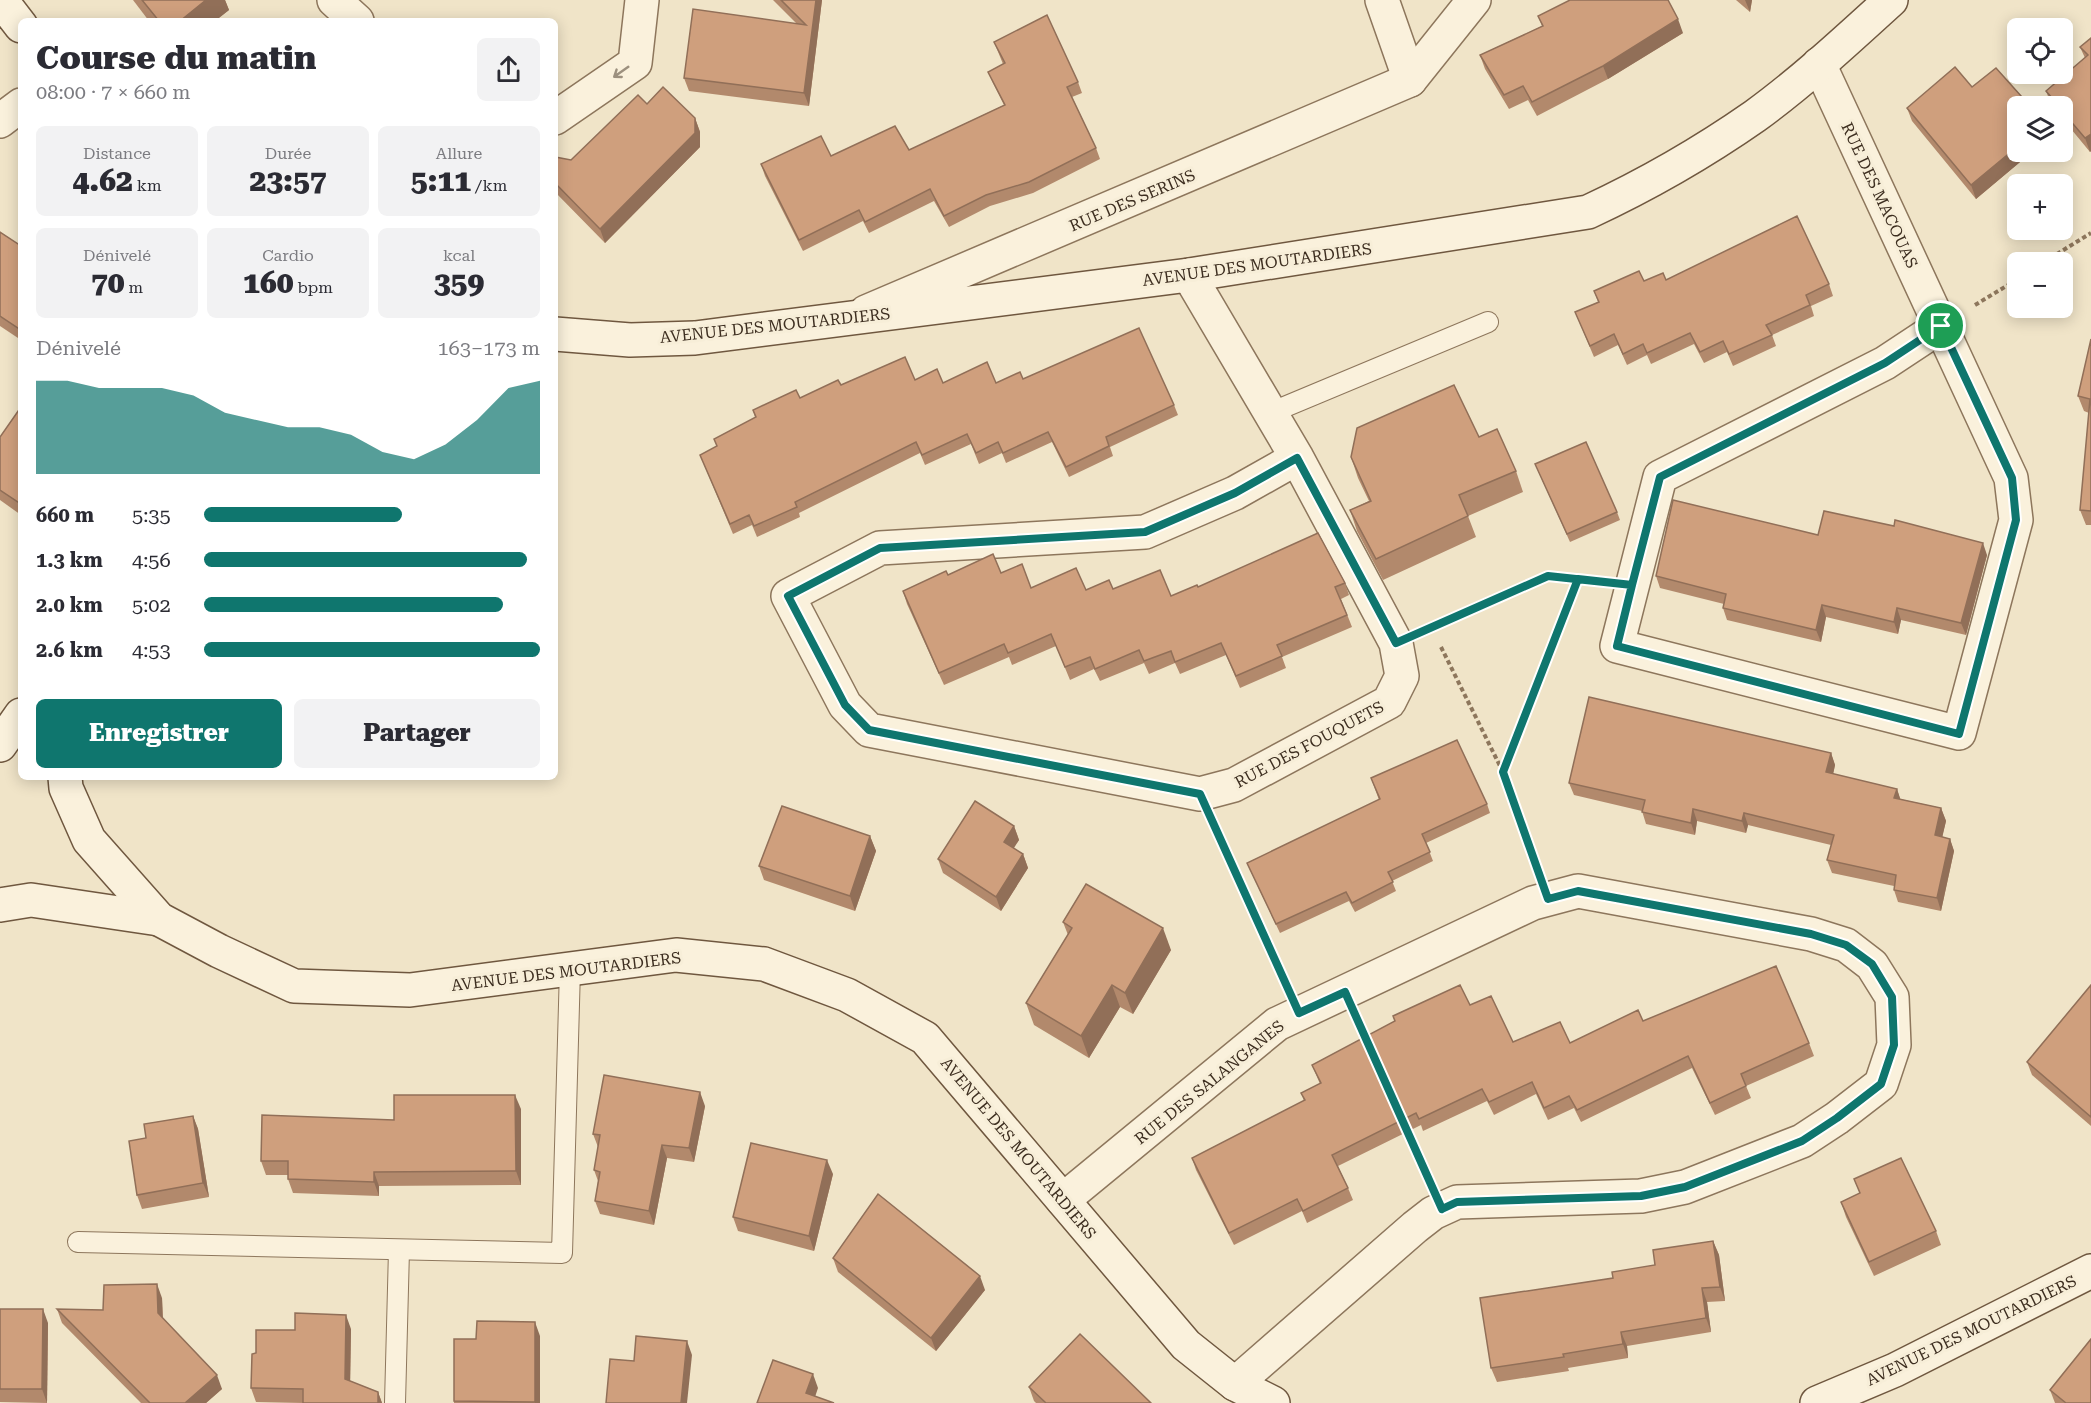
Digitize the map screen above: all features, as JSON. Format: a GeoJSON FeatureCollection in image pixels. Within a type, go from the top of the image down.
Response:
{"type":"FeatureCollection","features":[{"type":"Feature","properties":{"kind":"street"},"geometry":{"type":"LineString","coordinates":[[1,0],[18,22]]}},
{"type":"Feature","properties":{"kind":"street"},"geometry":{"type":"LineString","coordinates":[[334,0],[354,18]]}},
{"type":"Feature","properties":{"kind":"street"},"geometry":{"type":"LineString","coordinates":[[558,116],[635,63],[642,0]]}},
{"type":"Feature","properties":{"kind":"street"},"geometry":{"type":"LineString","coordinates":[[1382,0],[1410,80]]}},
{"type":"Feature","properties":{"kind":"street","name":"RUE DES SERINS"},"geometry":{"type":"LineString","coordinates":[[853,317],[1139,198],[1410,80],[1474,0]]}},
{"type":"Feature","properties":{"kind":"street","name":"AVENUE DES MOUTARDIERS"},"geometry":{"type":"LineString","coordinates":[[558,334],[630,340],[695,338],[1189,275],[1588,212],[1637,190],[1755,116],[1819,64],[1891,0]]}},
{"type":"Feature","properties":{"kind":"street","name":"RUE DES MACOUAS"},"geometry":{"type":"LineString","coordinates":[[1819,64],[2012,478],[2016,520],[1959,734],[1617,646],[1660,477],[1885,363],[1941,326]]}},
{"type":"Feature","properties":{"kind":"street"},"geometry":{"type":"LineString","coordinates":[[0,121],[18,107]]}},
{"type":"Feature","properties":{"kind":"street","name":"RUE DES FOUQUETS"},"geometry":{"type":"LineString","coordinates":[[1189,275],[1297,458],[1396,643],[1402,676],[1389,702],[1234,785],[1200,794],[869,730],[845,705],[788,596],[880,548],[1145,532],[1235,493],[1297,458]]}},
{"type":"Feature","properties":{"kind":"street"},"geometry":{"type":"LineString","coordinates":[[0,745],[18,719]]}},
{"type":"Feature","properties":{"kind":"street","name":"AVENUE DES MOUTARDIERS"},"geometry":{"type":"LineString","coordinates":[[65,780],[66,788],[89,840],[159,919],[219,951],[294,986],[410,990],[676,955],[764,964],[847,995],[925,1038],[1186,1345],[1235,1384],[1274,1403]]}},
{"type":"Feature","properties":{"kind":"street","name":"RUE DES SALANGANES"},"geometry":{"type":"LineString","coordinates":[[1063,1200],[1277,1024],[1533,903],[1578,891],[1811,934],[1846,945],[1872,964],[1892,997],[1894,1045],[1881,1084],[1802,1141],[1685,1187],[1641,1196],[1457,1202],[1415,1227],[1235,1384]]}},
{"type":"Feature","properties":{"kind":"street"},"geometry":{"type":"LineString","coordinates":[[0,905],[31,900],[159,919]]}},
{"type":"Feature","properties":{"kind":"street","name":"AVENUE DES MOUTARDIERS"},"geometry":{"type":"LineString","coordinates":[[1817,1403],[1894,1370],[2091,1271]]}},
{"type":"Feature","properties":{"kind":"lane"},"geometry":{"type":"LineString","coordinates":[[1270,413],[1488,322]]}},
{"type":"Feature","properties":{"kind":"lane"},"geometry":{"type":"LineString","coordinates":[[78,1242],[562,1253],[570,969]]}},
{"type":"Feature","properties":{"kind":"lane"},"geometry":{"type":"LineString","coordinates":[[395,1403],[399,1250]]}},
{"type":"Feature","properties":{"kind":"path"},"geometry":{"type":"LineString","coordinates":[[2060,252],[2091,233]]}},
{"type":"Feature","properties":{"kind":"path"},"geometry":{"type":"LineString","coordinates":[[1941,326],[2007,286]]}},
{"type":"Feature","properties":{"kind":"path"},"geometry":{"type":"LineString","coordinates":[[1396,643],[1548,576],[1632,585]]}},
{"type":"Feature","properties":{"kind":"path"},"geometry":{"type":"LineString","coordinates":[[1503,772],[1578,579]]}},
{"type":"Feature","properties":{"kind":"path"},"geometry":{"type":"LineString","coordinates":[[1431,628],[1503,772],[1548,899]]}},
{"type":"Feature","properties":{"kind":"path"},"geometry":{"type":"LineString","coordinates":[[1200,794],[1299,1013]]}},
{"type":"Feature","properties":{"kind":"path"},"geometry":{"type":"LineString","coordinates":[[1403,1122],[1442,1209]]}},
{"type":"Feature","properties":{"kind":"building"},"geometry":{"type":"Polygon","coordinates":[[[142,0],[206,0],[184,18],[157,18],[142,0]]]}},
{"type":"Feature","properties":{"kind":"building"},"geometry":{"type":"Polygon","coordinates":[[[781,0],[816,0],[804,93],[684,78],[693,9],[806,25],[781,0]]]}},
{"type":"Feature","properties":{"kind":"building"},"geometry":{"type":"Polygon","coordinates":[[[1570,0],[1668,0],[1678,19],[1603,66],[1532,102],[1523,86],[1504,95],[1480,55],[1543,26],[1538,16],[1570,0]]]}},
{"type":"Feature","properties":{"kind":"building"},"geometry":{"type":"Polygon","coordinates":[[[1047,15],[1078,82],[1067,87],[1096,148],[1029,182],[986,195],[944,216],[930,189],[865,222],[859,210],[799,240],[761,164],[821,136],[831,156],[895,126],[909,150],[1005,105],[988,72],[1005,63],[994,42],[1047,15]]]}},
{"type":"Feature","properties":{"kind":"building"},"geometry":{"type":"Polygon","coordinates":[[[2091,38],[2091,134],[2085,138],[2073,124],[2073,96],[2050,96],[2046,91],[2054,84],[2073,84],[2073,68],[2088,55],[2080,47],[2091,38]]]}},
{"type":"Feature","properties":{"kind":"building"},"geometry":{"type":"Polygon","coordinates":[[[1955,67],[1972,87],[1996,68],[2007,80],[2007,84],[2010,84],[2021,96],[2007,96],[2007,155],[1971,185],[1907,108],[1955,67]]]}},
{"type":"Feature","properties":{"kind":"building"},"geometry":{"type":"Polygon","coordinates":[[[663,87],[695,118],[695,133],[600,229],[558,186],[558,158],[571,160],[638,95],[647,104],[663,87]]]}},
{"type":"Feature","properties":{"kind":"building"},"geometry":{"type":"Polygon","coordinates":[[[1797,216],[1829,284],[1806,295],[1810,305],[1766,325],[1772,335],[1729,354],[1723,341],[1700,352],[1690,333],[1647,353],[1643,344],[1623,354],[1614,334],[1590,346],[1575,312],[1599,302],[1594,291],[1639,271],[1644,281],[1663,273],[1666,280],[1797,216]]]}},
{"type":"Feature","properties":{"kind":"building"},"geometry":{"type":"Polygon","coordinates":[[[0,232],[18,244],[18,328],[0,316],[0,232]]]}},
{"type":"Feature","properties":{"kind":"building"},"geometry":{"type":"Polygon","coordinates":[[[1139,328],[1174,405],[1106,437],[1109,446],[1066,467],[1048,432],[1003,453],[998,442],[976,453],[967,434],[922,455],[916,442],[795,502],[797,507],[754,526],[749,515],[730,524],[700,455],[717,446],[714,439],[756,417],[753,410],[796,390],[800,398],[838,380],[841,385],[905,357],[915,380],[937,369],[943,383],[987,362],[996,383],[1020,372],[1023,379],[1139,328]]]}},
{"type":"Feature","properties":{"kind":"building"},"geometry":{"type":"Polygon","coordinates":[[[2091,339],[2091,511],[2080,510],[2090,399],[2078,396],[2091,339]]]}},
{"type":"Feature","properties":{"kind":"building"},"geometry":{"type":"Polygon","coordinates":[[[1454,385],[1479,437],[1497,429],[1516,471],[1459,495],[1468,516],[1376,559],[1350,510],[1371,501],[1351,457],[1357,428],[1454,385]]]}},
{"type":"Feature","properties":{"kind":"building"},"geometry":{"type":"Polygon","coordinates":[[[18,411],[18,502],[0,490],[0,437],[18,411]]]}},
{"type":"Feature","properties":{"kind":"building"},"geometry":{"type":"Polygon","coordinates":[[[1586,442],[1617,512],[1567,534],[1535,464],[1586,442]]]}},
{"type":"Feature","properties":{"kind":"building"},"geometry":{"type":"Polygon","coordinates":[[[1673,500],[1818,535],[1824,511],[1894,526],[1895,520],[1983,543],[1961,623],[1897,608],[1894,622],[1822,605],[1816,630],[1723,608],[1726,594],[1656,576],[1673,500]]]}},
{"type":"Feature","properties":{"kind":"building"},"geometry":{"type":"Polygon","coordinates":[[[1318,533],[1345,583],[1335,587],[1347,615],[1277,645],[1282,656],[1236,676],[1221,643],[1175,662],[1171,651],[1144,661],[1139,650],[1095,669],[1090,657],[1065,667],[1051,634],[1008,653],[1004,644],[939,673],[903,591],[946,571],[948,575],[993,554],[1001,573],[1022,564],[1031,588],[1076,568],[1086,590],[1109,580],[1113,589],[1160,570],[1171,596],[1197,585],[1198,587],[1318,533]]]}},
{"type":"Feature","properties":{"kind":"building"},"geometry":{"type":"Polygon","coordinates":[[[1589,697],[1831,753],[1826,772],[1897,789],[1894,798],[1941,808],[1935,835],[1950,839],[1937,898],[1894,890],[1896,875],[1827,860],[1834,835],[1744,813],[1742,821],[1693,809],[1691,823],[1642,812],[1645,800],[1569,783],[1589,697]]]}},
{"type":"Feature","properties":{"kind":"building"},"geometry":{"type":"Polygon","coordinates":[[[1457,740],[1487,804],[1422,834],[1430,852],[1388,872],[1393,882],[1352,903],[1346,892],[1276,924],[1247,863],[1380,799],[1371,778],[1457,740]]]}},
{"type":"Feature","properties":{"kind":"building"},"geometry":{"type":"Polygon","coordinates":[[[975,801],[1014,826],[1004,842],[1023,854],[996,897],[938,859],[975,801]]]}},
{"type":"Feature","properties":{"kind":"building"},"geometry":{"type":"Polygon","coordinates":[[[782,806],[870,836],[850,896],[759,866],[782,806]]]}},
{"type":"Feature","properties":{"kind":"building"},"geometry":{"type":"Polygon","coordinates":[[[1086,884],[1163,928],[1125,993],[1112,985],[1081,1036],[1026,1003],[1072,928],[1063,922],[1086,884]]]}},
{"type":"Feature","properties":{"kind":"building"},"geometry":{"type":"Polygon","coordinates":[[[1776,966],[1809,1043],[1741,1074],[1746,1086],[1710,1103],[1688,1056],[1577,1110],[1569,1096],[1544,1108],[1532,1082],[1489,1102],[1482,1089],[1419,1119],[1416,1113],[1332,1155],[1348,1188],[1303,1211],[1297,1199],[1229,1233],[1192,1158],[1305,1100],[1301,1093],[1321,1083],[1312,1065],[1395,1021],[1393,1016],[1460,985],[1470,1005],[1491,996],[1513,1042],[1560,1022],[1570,1043],[1638,1010],[1643,1021],[1776,966]]]}},
{"type":"Feature","properties":{"kind":"building"},"geometry":{"type":"Polygon","coordinates":[[[2091,985],[2091,1117],[2027,1062],[2091,985]]]}},
{"type":"Feature","properties":{"kind":"building"},"geometry":{"type":"Polygon","coordinates":[[[604,1075],[700,1092],[689,1148],[662,1145],[649,1211],[595,1201],[600,1172],[594,1170],[600,1135],[593,1134],[604,1075]]]}},
{"type":"Feature","properties":{"kind":"building"},"geometry":{"type":"Polygon","coordinates":[[[394,1095],[515,1095],[516,1171],[374,1172],[374,1182],[288,1179],[288,1161],[261,1161],[262,1115],[394,1120],[394,1095]]]}},
{"type":"Feature","properties":{"kind":"building"},"geometry":{"type":"Polygon","coordinates":[[[193,1116],[203,1183],[137,1195],[129,1141],[146,1138],[144,1124],[193,1116]]]}},
{"type":"Feature","properties":{"kind":"building"},"geometry":{"type":"Polygon","coordinates":[[[751,1143],[827,1160],[809,1236],[733,1217],[751,1143]]]}},
{"type":"Feature","properties":{"kind":"building"},"geometry":{"type":"Polygon","coordinates":[[[1901,1158],[1936,1231],[1869,1262],[1841,1202],[1860,1193],[1854,1179],[1901,1158]]]}},
{"type":"Feature","properties":{"kind":"building"},"geometry":{"type":"Polygon","coordinates":[[[878,1194],[980,1276],[931,1338],[833,1258],[878,1194]]]}},
{"type":"Feature","properties":{"kind":"building"},"geometry":{"type":"Polygon","coordinates":[[[1713,1241],[1720,1287],[1702,1288],[1706,1318],[1621,1332],[1623,1344],[1563,1354],[1564,1357],[1491,1368],[1480,1298],[1613,1278],[1612,1272],[1655,1265],[1653,1250],[1713,1241]]]}},
{"type":"Feature","properties":{"kind":"building"},"geometry":{"type":"Polygon","coordinates":[[[157,1284],[158,1313],[217,1375],[185,1403],[150,1403],[57,1309],[103,1310],[104,1285],[157,1284]]]}},
{"type":"Feature","properties":{"kind":"building"},"geometry":{"type":"Polygon","coordinates":[[[0,1309],[43,1309],[42,1389],[0,1389],[0,1309]]]}},
{"type":"Feature","properties":{"kind":"building"},"geometry":{"type":"Polygon","coordinates":[[[295,1313],[346,1315],[345,1379],[378,1392],[378,1403],[303,1403],[303,1389],[251,1388],[252,1354],[256,1353],[256,1330],[295,1330],[295,1313]]]}},
{"type":"Feature","properties":{"kind":"building"},"geometry":{"type":"Polygon","coordinates":[[[477,1321],[535,1322],[535,1402],[454,1401],[454,1339],[476,1339],[477,1321]]]}},
{"type":"Feature","properties":{"kind":"building"},"geometry":{"type":"Polygon","coordinates":[[[1080,1334],[1151,1403],[1046,1403],[1029,1387],[1080,1334]]]}},
{"type":"Feature","properties":{"kind":"building"},"geometry":{"type":"Polygon","coordinates":[[[636,1336],[687,1341],[681,1403],[606,1403],[610,1359],[634,1361],[636,1336]]]}},
{"type":"Feature","properties":{"kind":"building"},"geometry":{"type":"Polygon","coordinates":[[[2091,1339],[2091,1403],[2066,1403],[2050,1390],[2091,1339]]]}},
{"type":"Feature","properties":{"kind":"building"},"geometry":{"type":"Polygon","coordinates":[[[773,1360],[813,1374],[806,1393],[834,1403],[757,1403],[773,1360]]]}},
{"type":"Feature","properties":{"kind":"route"},"geometry":{"type":"LineString","coordinates":[[1941,326],[1885,363],[1660,477],[1632,585],[1548,576],[1396,643],[1297,458],[1235,493],[1145,532],[880,548],[788,596],[845,705],[869,730],[1200,794],[1299,1013],[1345,992],[1442,1209],[1457,1202],[1641,1196],[1685,1187],[1802,1141],[1837,1118],[1881,1084],[1894,1045],[1892,997],[1872,964],[1846,945],[1811,934],[1578,891],[1548,899],[1503,772],[1578,579],[1632,585],[1617,646],[1959,734],[2016,520],[2012,478],[1941,326]]}}]}
